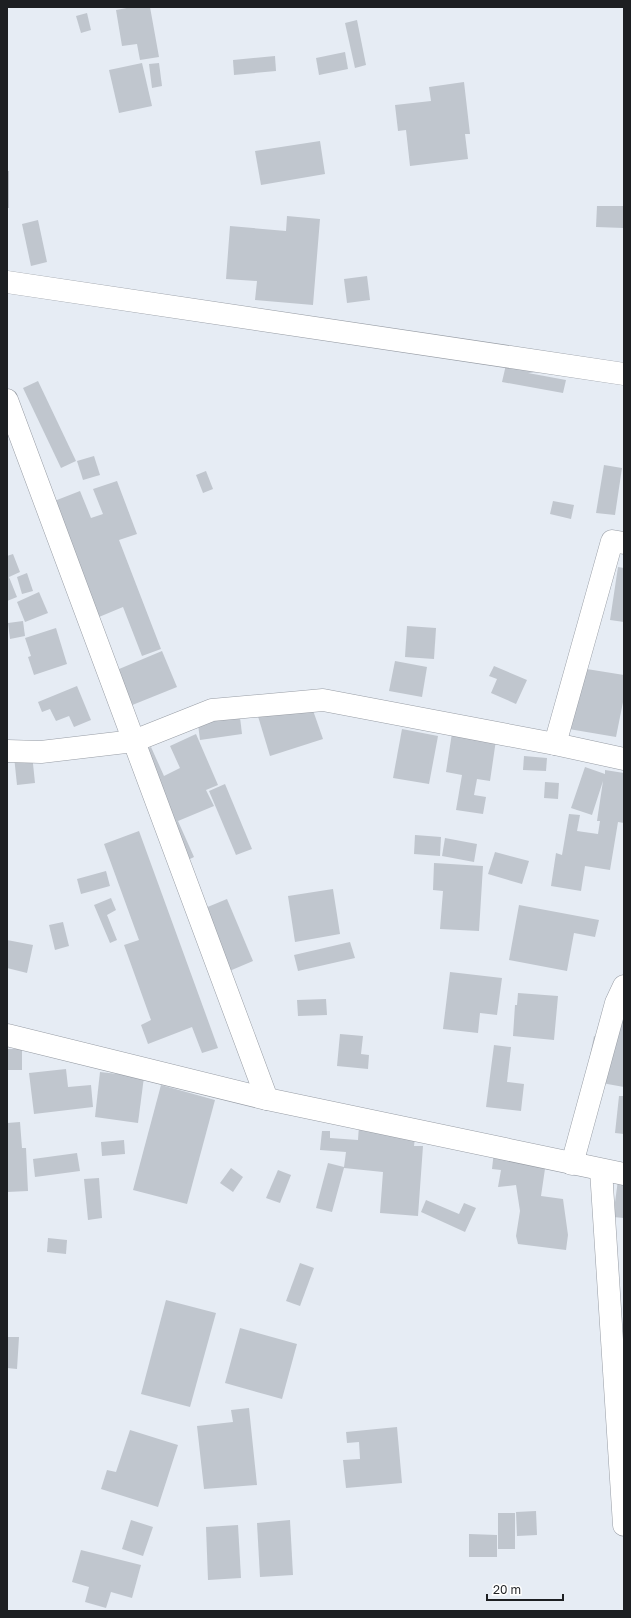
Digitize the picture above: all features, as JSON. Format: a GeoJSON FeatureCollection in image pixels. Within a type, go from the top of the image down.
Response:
{"type":"FeatureCollection","features":[{"type":"Feature","properties":{"kind":"street"},"geometry":{"type":"LineString","coordinates":[[7,282],[624,374]]}},
{"type":"Feature","properties":{"kind":"street"},"geometry":{"type":"LineString","coordinates":[[7,400],[267,1098]]}},
{"type":"Feature","properties":{"kind":"street"},"geometry":{"type":"LineString","coordinates":[[555,744],[612,541],[624,543]]}},
{"type":"Feature","properties":{"kind":"street"},"geometry":{"type":"LineString","coordinates":[[7,750],[40,752],[134,742],[212,710],[323,700],[555,744],[624,759]]}},
{"type":"Feature","properties":{"kind":"street"},"geometry":{"type":"LineString","coordinates":[[572,1164],[616,1003],[624,986]]}},
{"type":"Feature","properties":{"kind":"street"},"geometry":{"type":"LineString","coordinates":[[7,1035],[267,1098],[624,1174]]}},
{"type":"Feature","properties":{"kind":"street"},"geometry":{"type":"LineString","coordinates":[[601,1170],[624,1525]]}},
{"type":"Feature","properties":{"kind":"building"},"geometry":{"type":"Polygon","coordinates":[[[132,7],[150,7],[159,57],[140,60],[137,44],[122,46],[116,10],[132,7]]]}},
{"type":"Feature","properties":{"kind":"building"},"geometry":{"type":"Polygon","coordinates":[[[87,13],[91,30],[81,33],[76,16],[87,13]]]}},
{"type":"Feature","properties":{"kind":"building"},"geometry":{"type":"Polygon","coordinates":[[[357,20],[366,65],[355,68],[345,23],[357,20]]]}},
{"type":"Feature","properties":{"kind":"building"},"geometry":{"type":"Polygon","coordinates":[[[345,52],[348,69],[319,75],[316,58],[345,52]]]}},
{"type":"Feature","properties":{"kind":"building"},"geometry":{"type":"Polygon","coordinates":[[[275,56],[276,71],[234,75],[233,60],[275,56]]]}},
{"type":"Feature","properties":{"kind":"building"},"geometry":{"type":"Polygon","coordinates":[[[142,63],[152,106],[119,113],[109,70],[142,63]]]}},
{"type":"Feature","properties":{"kind":"building"},"geometry":{"type":"Polygon","coordinates":[[[159,63],[162,86],[152,88],[149,64],[159,63]]]}},
{"type":"Feature","properties":{"kind":"building"},"geometry":{"type":"Polygon","coordinates":[[[464,82],[470,134],[465,134],[468,159],[410,166],[406,130],[398,131],[395,105],[431,101],[429,87],[464,82]]]}},
{"type":"Feature","properties":{"kind":"building"},"geometry":{"type":"Polygon","coordinates":[[[320,141],[325,174],[261,185],[255,151],[320,141]]]}},
{"type":"Feature","properties":{"kind":"building"},"geometry":{"type":"Polygon","coordinates":[[[7,171],[9,171],[9,208],[7,208],[7,171]]]}},
{"type":"Feature","properties":{"kind":"building"},"geometry":{"type":"Polygon","coordinates":[[[597,206],[624,206],[624,228],[596,227],[597,206]]]}},
{"type":"Feature","properties":{"kind":"building"},"geometry":{"type":"Polygon","coordinates":[[[287,216],[320,219],[313,305],[255,300],[257,281],[226,279],[230,226],[286,231],[287,216]]]}},
{"type":"Feature","properties":{"kind":"building"},"geometry":{"type":"Polygon","coordinates":[[[38,220],[47,262],[31,266],[22,224],[38,220]]]}},
{"type":"Feature","properties":{"kind":"building"},"geometry":{"type":"Polygon","coordinates":[[[367,276],[370,300],[347,303],[344,279],[367,276]]]}},
{"type":"Feature","properties":{"kind":"building"},"geometry":{"type":"Polygon","coordinates":[[[504,358],[548,371],[528,373],[566,380],[563,393],[502,382],[505,369],[504,358]]]}},
{"type":"Feature","properties":{"kind":"building"},"geometry":{"type":"Polygon","coordinates":[[[38,381],[76,461],[61,468],[23,388],[38,381]]]}},
{"type":"Feature","properties":{"kind":"building"},"geometry":{"type":"Polygon","coordinates":[[[94,456],[100,475],[83,480],[77,461],[94,456]]]}},
{"type":"Feature","properties":{"kind":"building"},"geometry":{"type":"Polygon","coordinates":[[[604,465],[622,468],[615,515],[596,513],[604,465]]]}},
{"type":"Feature","properties":{"kind":"building"},"geometry":{"type":"Polygon","coordinates":[[[206,471],[213,489],[203,493],[196,475],[206,471]]]}},
{"type":"Feature","properties":{"kind":"building"},"geometry":{"type":"Polygon","coordinates":[[[117,481],[137,534],[119,540],[161,649],[142,656],[123,607],[99,617],[39,507],[80,491],[91,518],[103,514],[93,489],[117,481]]]}},
{"type":"Feature","properties":{"kind":"building"},"geometry":{"type":"Polygon","coordinates":[[[553,501],[574,505],[571,519],[550,514],[553,501]]]}},
{"type":"Feature","properties":{"kind":"building"},"geometry":{"type":"Polygon","coordinates":[[[13,554],[20,572],[9,577],[17,597],[7,601],[7,556],[13,554]]]}},
{"type":"Feature","properties":{"kind":"building"},"geometry":{"type":"Polygon","coordinates":[[[618,567],[624,568],[624,622],[610,620],[618,567]]]}},
{"type":"Feature","properties":{"kind":"building"},"geometry":{"type":"Polygon","coordinates":[[[27,573],[33,591],[22,594],[17,577],[27,573]]]}},
{"type":"Feature","properties":{"kind":"building"},"geometry":{"type":"Polygon","coordinates":[[[39,592],[48,613],[25,622],[17,602],[39,592]]]}},
{"type":"Feature","properties":{"kind":"building"},"geometry":{"type":"Polygon","coordinates":[[[23,621],[25,636],[10,639],[8,623],[23,621]]]}},
{"type":"Feature","properties":{"kind":"building"},"geometry":{"type":"Polygon","coordinates":[[[407,626],[436,628],[434,659],[405,657],[407,626]]]}},
{"type":"Feature","properties":{"kind":"building"},"geometry":{"type":"Polygon","coordinates":[[[56,628],[67,664],[34,675],[28,657],[31,656],[25,638],[56,628]]]}},
{"type":"Feature","properties":{"kind":"building"},"geometry":{"type":"Polygon","coordinates":[[[162,651],[177,687],[115,712],[100,677],[162,651]]]}},
{"type":"Feature","properties":{"kind":"building"},"geometry":{"type":"Polygon","coordinates":[[[395,661],[427,667],[422,697],[389,691],[395,661]]]}},
{"type":"Feature","properties":{"kind":"building"},"geometry":{"type":"Polygon","coordinates":[[[494,666],[527,680],[516,704],[491,693],[497,679],[489,676],[494,666]]]}},
{"type":"Feature","properties":{"kind":"building"},"geometry":{"type":"Polygon","coordinates":[[[568,666],[624,675],[624,697],[616,737],[557,727],[568,666]]]}},
{"type":"Feature","properties":{"kind":"building"},"geometry":{"type":"Polygon","coordinates":[[[77,686],[91,720],[74,727],[69,716],[56,721],[50,709],[42,712],[38,702],[77,686]]]}},
{"type":"Feature","properties":{"kind":"building"},"geometry":{"type":"Polygon","coordinates":[[[308,696],[323,739],[270,756],[257,713],[308,696]]]}},
{"type":"Feature","properties":{"kind":"building"},"geometry":{"type":"Polygon","coordinates":[[[239,709],[242,734],[200,740],[197,716],[239,709]]]}},
{"type":"Feature","properties":{"kind":"building"},"geometry":{"type":"Polygon","coordinates":[[[402,729],[438,736],[429,784],[393,778],[402,729]]]}},
{"type":"Feature","properties":{"kind":"building"},"geometry":{"type":"Polygon","coordinates":[[[452,733],[496,740],[490,781],[477,779],[474,795],[486,797],[483,814],[456,810],[462,775],[446,772],[452,733]]]}},
{"type":"Feature","properties":{"kind":"building"},"geometry":{"type":"Polygon","coordinates":[[[196,734],[218,785],[206,790],[214,806],[178,821],[194,857],[180,864],[131,756],[151,747],[164,776],[180,768],[170,746],[196,734]]]}},
{"type":"Feature","properties":{"kind":"building"},"geometry":{"type":"Polygon","coordinates":[[[32,754],[35,783],[17,785],[14,756],[32,754]]]}},
{"type":"Feature","properties":{"kind":"building"},"geometry":{"type":"Polygon","coordinates":[[[524,756],[547,758],[546,771],[523,770],[524,756]]]}},
{"type":"Feature","properties":{"kind":"building"},"geometry":{"type":"Polygon","coordinates":[[[585,767],[605,774],[605,770],[624,773],[624,823],[618,822],[610,870],[585,866],[581,891],[551,886],[556,853],[562,855],[569,814],[580,815],[577,831],[598,834],[600,821],[597,821],[603,781],[592,815],[571,808],[585,767]]]}},
{"type":"Feature","properties":{"kind":"building"},"geometry":{"type":"Polygon","coordinates":[[[545,782],[559,783],[558,799],[544,798],[545,782]]]}},
{"type":"Feature","properties":{"kind":"building"},"geometry":{"type":"Polygon","coordinates":[[[225,784],[252,849],[236,855],[209,791],[225,784]]]}},
{"type":"Feature","properties":{"kind":"building"},"geometry":{"type":"Polygon","coordinates":[[[139,831],[218,1048],[202,1053],[192,1027],[148,1044],[141,1025],[151,1020],[124,945],[139,940],[104,844],[139,831]]]}},
{"type":"Feature","properties":{"kind":"building"},"geometry":{"type":"Polygon","coordinates":[[[415,835],[441,837],[440,856],[414,854],[415,835]]]}},
{"type":"Feature","properties":{"kind":"building"},"geometry":{"type":"Polygon","coordinates":[[[445,838],[477,844],[474,862],[442,856],[445,838]]]}},
{"type":"Feature","properties":{"kind":"building"},"geometry":{"type":"Polygon","coordinates":[[[495,852],[529,861],[522,884],[488,874],[495,852]]]}},
{"type":"Feature","properties":{"kind":"building"},"geometry":{"type":"Polygon","coordinates":[[[434,863],[483,866],[479,931],[440,929],[443,891],[433,890],[434,863]]]}},
{"type":"Feature","properties":{"kind":"building"},"geometry":{"type":"Polygon","coordinates":[[[106,871],[110,886],[81,894],[77,879],[106,871]]]}},
{"type":"Feature","properties":{"kind":"building"},"geometry":{"type":"Polygon","coordinates":[[[333,889],[340,934],[295,942],[288,896],[333,889]]]}},
{"type":"Feature","properties":{"kind":"building"},"geometry":{"type":"Polygon","coordinates":[[[111,898],[116,910],[107,915],[117,940],[110,943],[94,905],[111,898]]]}},
{"type":"Feature","properties":{"kind":"building"},"geometry":{"type":"Polygon","coordinates":[[[227,899],[253,961],[220,975],[193,913],[227,899]]]}},
{"type":"Feature","properties":{"kind":"building"},"geometry":{"type":"Polygon","coordinates":[[[519,905],[599,920],[595,937],[574,933],[567,971],[509,960],[519,905]]]}},
{"type":"Feature","properties":{"kind":"building"},"geometry":{"type":"Polygon","coordinates":[[[63,922],[69,946],[55,950],[49,925],[63,922]]]}},
{"type":"Feature","properties":{"kind":"building"},"geometry":{"type":"Polygon","coordinates":[[[7,940],[33,945],[27,973],[7,968],[7,940]]]}},
{"type":"Feature","properties":{"kind":"building"},"geometry":{"type":"Polygon","coordinates":[[[350,942],[355,958],[298,971],[294,955],[350,942]]]}},
{"type":"Feature","properties":{"kind":"building"},"geometry":{"type":"Polygon","coordinates":[[[450,972],[502,978],[497,1015],[480,1013],[478,1033],[443,1029],[450,972]]]}},
{"type":"Feature","properties":{"kind":"building"},"geometry":{"type":"Polygon","coordinates":[[[518,993],[558,996],[554,1040],[513,1036],[515,1005],[517,1005],[518,993]]]}},
{"type":"Feature","properties":{"kind":"building"},"geometry":{"type":"Polygon","coordinates":[[[326,999],[327,1015],[298,1016],[297,1000],[326,999]]]}},
{"type":"Feature","properties":{"kind":"building"},"geometry":{"type":"Polygon","coordinates":[[[611,1016],[624,1019],[624,1087],[585,1080],[594,1036],[606,1038],[611,1016]]]}},
{"type":"Feature","properties":{"kind":"building"},"geometry":{"type":"Polygon","coordinates":[[[340,1034],[363,1036],[361,1054],[369,1055],[368,1069],[337,1066],[340,1034]]]}},
{"type":"Feature","properties":{"kind":"building"},"geometry":{"type":"Polygon","coordinates":[[[494,1045],[511,1047],[507,1082],[524,1084],[521,1111],[486,1107],[494,1045]]]}},
{"type":"Feature","properties":{"kind":"building"},"geometry":{"type":"Polygon","coordinates":[[[7,1049],[22,1049],[22,1070],[7,1070],[7,1049]]]}},
{"type":"Feature","properties":{"kind":"building"},"geometry":{"type":"Polygon","coordinates":[[[66,1069],[68,1087],[91,1085],[93,1107],[34,1114],[29,1073],[66,1069]]]}},
{"type":"Feature","properties":{"kind":"building"},"geometry":{"type":"Polygon","coordinates":[[[100,1072],[144,1077],[138,1123],[95,1117],[100,1072]]]}},
{"type":"Feature","properties":{"kind":"building"},"geometry":{"type":"Polygon","coordinates":[[[161,1085],[215,1100],[187,1204],[133,1190],[161,1085]]]}},
{"type":"Feature","properties":{"kind":"building"},"geometry":{"type":"Polygon","coordinates":[[[619,1096],[624,1096],[624,1134],[615,1133],[619,1096]]]}},
{"type":"Feature","properties":{"kind":"building"},"geometry":{"type":"Polygon","coordinates":[[[20,1122],[22,1148],[26,1148],[28,1191],[7,1192],[7,1123],[20,1122]]]}},
{"type":"Feature","properties":{"kind":"building"},"geometry":{"type":"Polygon","coordinates":[[[359,1125],[416,1129],[414,1146],[423,1146],[418,1216],[380,1213],[383,1172],[344,1168],[332,1212],[316,1208],[328,1163],[344,1167],[346,1152],[320,1150],[322,1131],[330,1131],[330,1138],[358,1140],[359,1125]]]}},
{"type":"Feature","properties":{"kind":"building"},"geometry":{"type":"Polygon","coordinates":[[[124,1140],[125,1154],[102,1156],[101,1142],[124,1140]]]}},
{"type":"Feature","properties":{"kind":"building"},"geometry":{"type":"Polygon","coordinates":[[[494,1151],[546,1162],[541,1196],[563,1199],[568,1235],[566,1250],[518,1244],[516,1236],[520,1211],[516,1185],[498,1187],[501,1170],[492,1169],[494,1151]]]}},
{"type":"Feature","properties":{"kind":"building"},"geometry":{"type":"Polygon","coordinates":[[[77,1153],[80,1171],[35,1177],[33,1159],[77,1153]]]}},
{"type":"Feature","properties":{"kind":"building"},"geometry":{"type":"Polygon","coordinates":[[[231,1168],[243,1177],[233,1192],[220,1183],[231,1168]]]}},
{"type":"Feature","properties":{"kind":"building"},"geometry":{"type":"Polygon","coordinates":[[[278,1170],[291,1175],[280,1203],[266,1198],[278,1170]]]}},
{"type":"Feature","properties":{"kind":"building"},"geometry":{"type":"Polygon","coordinates":[[[99,1178],[102,1218],[88,1220],[84,1179],[99,1178]]]}},
{"type":"Feature","properties":{"kind":"building"},"geometry":{"type":"Polygon","coordinates":[[[618,1180],[624,1181],[624,1218],[613,1217],[618,1180]]]}},
{"type":"Feature","properties":{"kind":"building"},"geometry":{"type":"Polygon","coordinates":[[[426,1200],[459,1214],[464,1203],[476,1208],[465,1232],[421,1212],[426,1200]]]}},
{"type":"Feature","properties":{"kind":"building"},"geometry":{"type":"Polygon","coordinates":[[[48,1238],[67,1240],[66,1254],[47,1252],[48,1238]]]}},
{"type":"Feature","properties":{"kind":"building"},"geometry":{"type":"Polygon","coordinates":[[[300,1263],[314,1268],[300,1306],[286,1301],[300,1263]]]}},
{"type":"Feature","properties":{"kind":"building"},"geometry":{"type":"Polygon","coordinates":[[[166,1300],[216,1313],[190,1407],[141,1394],[166,1300]]]}},
{"type":"Feature","properties":{"kind":"building"},"geometry":{"type":"Polygon","coordinates":[[[240,1328],[297,1344],[282,1399],[225,1383],[240,1328]]]}},
{"type":"Feature","properties":{"kind":"building"},"geometry":{"type":"Polygon","coordinates":[[[7,1337],[19,1337],[17,1369],[7,1368],[7,1337]]]}},
{"type":"Feature","properties":{"kind":"building"},"geometry":{"type":"Polygon","coordinates":[[[249,1408],[257,1485],[204,1489],[197,1426],[233,1422],[231,1410],[249,1408]]]}},
{"type":"Feature","properties":{"kind":"building"},"geometry":{"type":"Polygon","coordinates":[[[397,1427],[402,1483],[346,1488],[343,1460],[360,1459],[359,1442],[347,1443],[346,1432],[397,1427]]]}},
{"type":"Feature","properties":{"kind":"building"},"geometry":{"type":"Polygon","coordinates":[[[130,1430],[178,1445],[158,1507],[101,1489],[107,1470],[116,1472],[130,1430]]]}},
{"type":"Feature","properties":{"kind":"building"},"geometry":{"type":"Polygon","coordinates":[[[536,1511],[537,1535],[517,1536],[516,1512],[536,1511]]]}},
{"type":"Feature","properties":{"kind":"building"},"geometry":{"type":"Polygon","coordinates":[[[498,1513],[515,1513],[515,1549],[498,1549],[498,1513]]]}},
{"type":"Feature","properties":{"kind":"building"},"geometry":{"type":"Polygon","coordinates":[[[131,1520],[153,1527],[143,1556],[122,1549],[131,1520]]]}},
{"type":"Feature","properties":{"kind":"building"},"geometry":{"type":"Polygon","coordinates":[[[290,1520],[293,1575],[260,1577],[257,1523],[290,1520]]]}},
{"type":"Feature","properties":{"kind":"building"},"geometry":{"type":"Polygon","coordinates":[[[238,1525],[241,1578],[208,1580],[206,1527],[238,1525]]]}},
{"type":"Feature","properties":{"kind":"building"},"geometry":{"type":"Polygon","coordinates":[[[469,1534],[497,1535],[497,1557],[469,1557],[469,1534]]]}},
{"type":"Feature","properties":{"kind":"building"},"geometry":{"type":"Polygon","coordinates":[[[81,1550],[141,1565],[132,1598],[111,1592],[106,1608],[85,1602],[89,1587],[72,1582],[81,1550]]]}}]}
